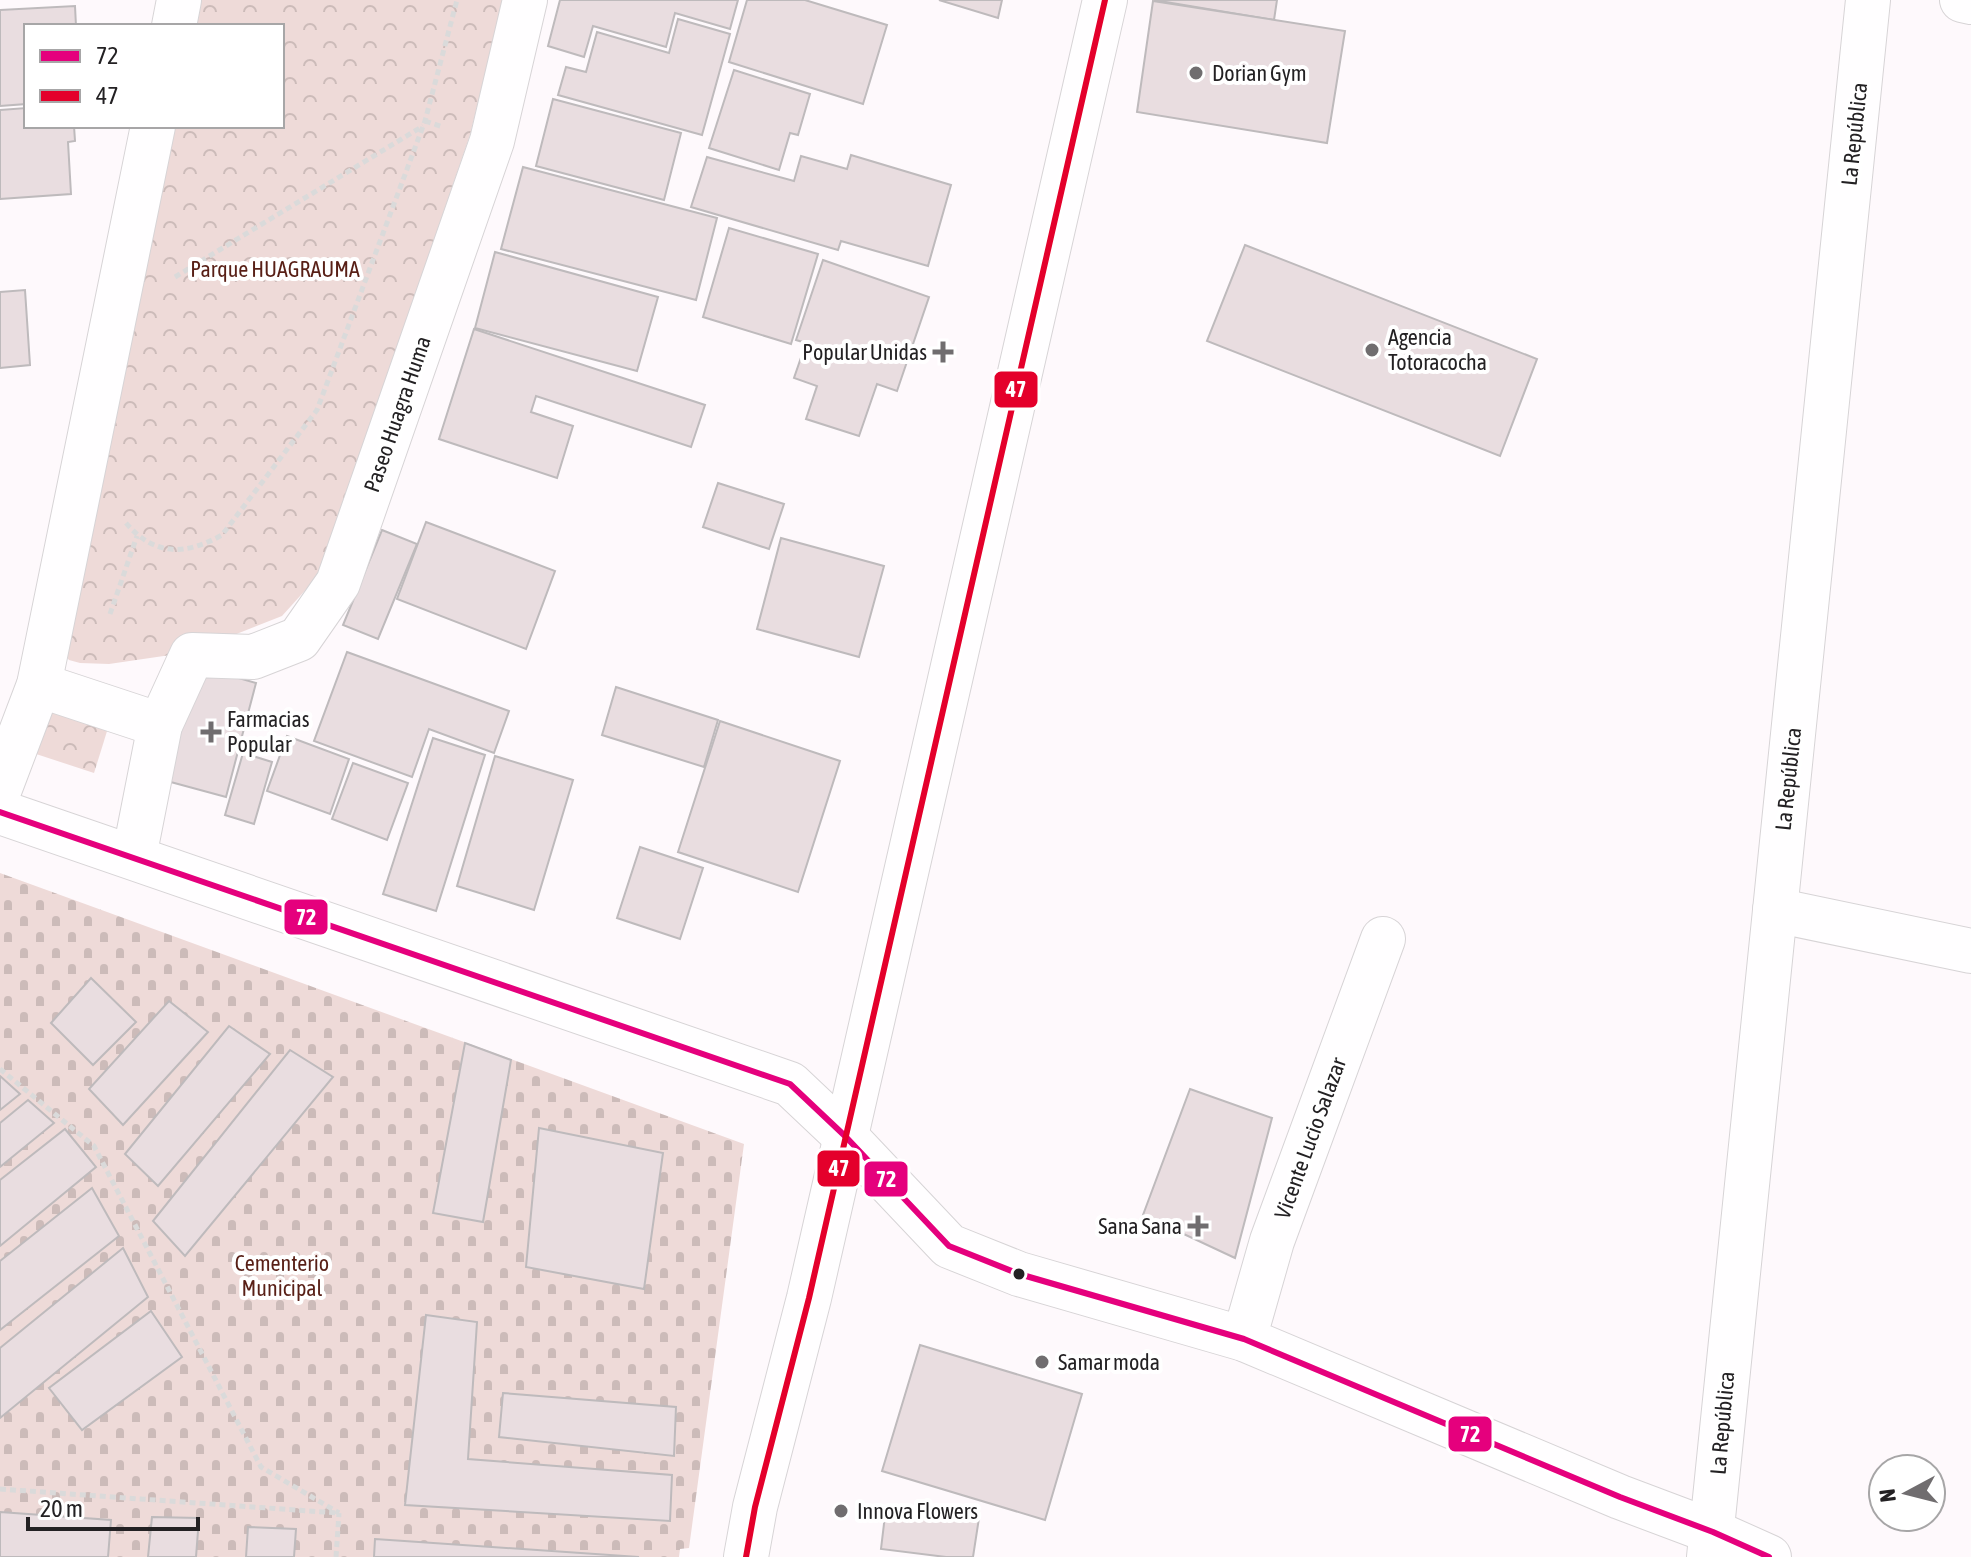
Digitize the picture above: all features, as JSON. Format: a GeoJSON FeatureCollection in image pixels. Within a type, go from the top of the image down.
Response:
{"type":"FeatureCollection","features":[{"type":"Feature","properties":{"kind":"street"},"geometry":{"type":"LineString","coordinates":[[174,24],[179,0]]}},
{"type":"Feature","properties":{"kind":"street","name":"Paseo Huagra Huma"},"geometry":{"type":"LineString","coordinates":[[134,857],[160,725],[192,655],[253,657],[299,639],[338,583],[492,141],[525,0]]}},
{"type":"Feature","properties":{"kind":"street"},"geometry":{"type":"LineString","coordinates":[[746,1557],[755,1507],[809,1298],[1105,0]]}},
{"type":"Feature","properties":{"kind":"street","name":"La República"},"geometry":{"type":"LineString","coordinates":[[1711,1544],[1868,0]]}},
{"type":"Feature","properties":{"kind":"street"},"geometry":{"type":"LineString","coordinates":[[1962,0],[1971,2]]}},
{"type":"Feature","properties":{"kind":"street"},"geometry":{"type":"LineString","coordinates":[[0,788],[39,685],[153,128]]}},
{"type":"Feature","properties":{"kind":"street"},"geometry":{"type":"LineString","coordinates":[[39,685],[160,725]]}},
{"type":"Feature","properties":{"kind":"street"},"geometry":{"type":"LineString","coordinates":[[0,812],[790,1084],[845,1136],[949,1246],[1019,1274],[1244,1339],[1620,1497],[1711,1544],[1769,1557]]}},
{"type":"Feature","properties":{"kind":"street"},"geometry":{"type":"LineString","coordinates":[[1775,910],[1971,951]]}},
{"type":"Feature","properties":{"kind":"street","name":"Vicente Lucio Salazar"},"geometry":{"type":"LineString","coordinates":[[1244,1339],[1272,1241],[1383,939]]}},
{"type":"Feature","properties":{"kind":"path"},"geometry":{"type":"LineString","coordinates":[[137,536],[157,547],[180,551],[202,546],[222,535],[317,410],[423,125],[457,0]]}},
{"type":"Feature","properties":{"kind":"path"},"geometry":{"type":"LineString","coordinates":[[168,281],[423,125]]}},
{"type":"Feature","properties":{"kind":"path"},"geometry":{"type":"LineString","coordinates":[[0,1069],[94,1146],[261,1467],[339,1513]]}},
{"type":"Feature","properties":{"kind":"path"},"geometry":{"type":"LineString","coordinates":[[0,1489],[339,1513]]}},
{"type":"Feature","properties":{"kind":"path"},"geometry":{"type":"LineString","coordinates":[[336,1557],[339,1513]]}},
{"type":"Feature","properties":{"kind":"green space","name":"Parque HUAGRAUMA"},"geometry":{"type":"Polygon","coordinates":[[[188,0],[503,0],[470,135],[319,575],[282,616],[191,652],[109,664],[80,663],[69,660],[64,654],[161,128],[284,128],[284,24],[182,24],[188,0]]]}},
{"type":"Feature","properties":{"kind":"green space"},"geometry":{"type":"Polygon","coordinates":[[[56,675],[118,696],[94,773],[30,752],[56,675]]]}},
{"type":"Feature","properties":{"kind":"green space","name":"Cementerio Municipal"},"geometry":{"type":"Polygon","coordinates":[[[0,873],[744,1144],[689,1548],[680,1549],[679,1557],[0,1557],[0,873]]]}},
{"type":"Feature","properties":{"kind":"building"},"geometry":{"type":"Polygon","coordinates":[[[560,0],[738,0],[730,29],[675,13],[666,47],[593,26],[584,57],[548,46],[560,0]]]}},
{"type":"Feature","properties":{"kind":"building"},"geometry":{"type":"Polygon","coordinates":[[[747,0],[805,0],[887,25],[863,104],[729,62],[747,0]]]}},
{"type":"Feature","properties":{"kind":"building"},"geometry":{"type":"Polygon","coordinates":[[[939,0],[1002,0],[998,18],[939,0]]]}},
{"type":"Feature","properties":{"kind":"building"},"geometry":{"type":"Polygon","coordinates":[[[1154,0],[1277,0],[1274,20],[1154,0]]]}},
{"type":"Feature","properties":{"kind":"building"},"geometry":{"type":"Polygon","coordinates":[[[1153,1],[1345,31],[1327,143],[1137,112],[1153,1]]]}},
{"type":"Feature","properties":{"kind":"building"},"geometry":{"type":"Polygon","coordinates":[[[75,6],[76,24],[24,24],[24,104],[0,106],[0,10],[75,6]]]}},
{"type":"Feature","properties":{"kind":"building"},"geometry":{"type":"Polygon","coordinates":[[[678,19],[730,34],[702,135],[558,95],[566,67],[586,72],[597,32],[669,53],[678,19]]]}},
{"type":"Feature","properties":{"kind":"building"},"geometry":{"type":"Polygon","coordinates":[[[734,70],[810,94],[798,135],[790,133],[779,170],[709,148],[734,70]]]}},
{"type":"Feature","properties":{"kind":"building"},"geometry":{"type":"Polygon","coordinates":[[[553,99],[681,133],[664,200],[536,166],[553,99]]]}},
{"type":"Feature","properties":{"kind":"building"},"geometry":{"type":"Polygon","coordinates":[[[24,108],[24,128],[74,128],[75,141],[68,142],[71,194],[0,199],[0,110],[24,108]]]}},
{"type":"Feature","properties":{"kind":"building"},"geometry":{"type":"Polygon","coordinates":[[[851,155],[951,185],[928,266],[841,241],[838,250],[691,207],[707,157],[794,181],[801,156],[847,169],[851,155]]]}},
{"type":"Feature","properties":{"kind":"building"},"geometry":{"type":"Polygon","coordinates":[[[523,167],[717,218],[696,300],[501,249],[523,167]]]}},
{"type":"Feature","properties":{"kind":"building"},"geometry":{"type":"Polygon","coordinates":[[[729,228],[818,254],[791,344],[703,317],[729,228]]]}},
{"type":"Feature","properties":{"kind":"building","name":"Agencia Totoracocha"},"geometry":{"type":"Polygon","coordinates":[[[1245,245],[1537,359],[1500,456],[1207,341],[1245,245]]]}},
{"type":"Feature","properties":{"kind":"building"},"geometry":{"type":"Polygon","coordinates":[[[495,252],[658,297],[637,371],[475,328],[495,252]]]}},
{"type":"Feature","properties":{"kind":"building"},"geometry":{"type":"Polygon","coordinates":[[[823,260],[929,297],[897,391],[877,384],[859,436],[806,419],[817,386],[794,378],[806,343],[796,340],[823,260]]]}},
{"type":"Feature","properties":{"kind":"building"},"geometry":{"type":"Polygon","coordinates":[[[25,290],[30,365],[0,368],[0,292],[25,290]]]}},
{"type":"Feature","properties":{"kind":"building"},"geometry":{"type":"Polygon","coordinates":[[[474,329],[705,405],[691,447],[536,396],[531,412],[573,426],[557,478],[439,439],[474,329]]]}},
{"type":"Feature","properties":{"kind":"building"},"geometry":{"type":"Polygon","coordinates":[[[718,483],[784,504],[769,549],[703,527],[718,483]]]}},
{"type":"Feature","properties":{"kind":"building"},"geometry":{"type":"Polygon","coordinates":[[[426,522],[555,571],[526,649],[397,599],[426,522]]]}},
{"type":"Feature","properties":{"kind":"building"},"geometry":{"type":"Polygon","coordinates":[[[382,530],[417,544],[378,639],[343,625],[382,530]]]}},
{"type":"Feature","properties":{"kind":"building"},"geometry":{"type":"Polygon","coordinates":[[[781,538],[884,566],[859,657],[757,629],[781,538]]]}},
{"type":"Feature","properties":{"kind":"building"},"geometry":{"type":"Polygon","coordinates":[[[347,652],[509,711],[494,753],[429,729],[412,777],[314,741],[347,652]]]}},
{"type":"Feature","properties":{"kind":"building","name":"Farmacias Popular"},"geometry":{"type":"Polygon","coordinates":[[[197,666],[256,683],[226,797],[167,781],[197,666]]]}},
{"type":"Feature","properties":{"kind":"building"},"geometry":{"type":"Polygon","coordinates":[[[616,687],[718,720],[704,767],[602,735],[616,687]]]}},
{"type":"Feature","properties":{"kind":"building"},"geometry":{"type":"Polygon","coordinates":[[[720,721],[840,761],[798,892],[678,852],[720,721]]]}},
{"type":"Feature","properties":{"kind":"building"},"geometry":{"type":"Polygon","coordinates":[[[287,736],[349,759],[330,814],[267,791],[287,736]]]}},
{"type":"Feature","properties":{"kind":"building"},"geometry":{"type":"Polygon","coordinates":[[[433,738],[485,755],[436,911],[383,894],[433,738]]]}},
{"type":"Feature","properties":{"kind":"building"},"geometry":{"type":"Polygon","coordinates":[[[243,753],[272,762],[254,824],[225,815],[243,753]]]}},
{"type":"Feature","properties":{"kind":"building"},"geometry":{"type":"Polygon","coordinates":[[[495,756],[573,780],[534,910],[457,886],[495,756]]]}},
{"type":"Feature","properties":{"kind":"building"},"geometry":{"type":"Polygon","coordinates":[[[353,763],[408,783],[387,840],[332,819],[353,763]]]}},
{"type":"Feature","properties":{"kind":"building"},"geometry":{"type":"Polygon","coordinates":[[[640,847],[703,868],[680,939],[617,918],[640,847]]]}},
{"type":"Feature","properties":{"kind":"building"},"geometry":{"type":"Polygon","coordinates":[[[91,978],[136,1022],[93,1065],[51,1023],[91,978]]]}},
{"type":"Feature","properties":{"kind":"building"},"geometry":{"type":"Polygon","coordinates":[[[169,1001],[208,1032],[123,1125],[89,1089],[169,1001]]]}},
{"type":"Feature","properties":{"kind":"building"},"geometry":{"type":"Polygon","coordinates":[[[229,1026],[270,1054],[158,1186],[125,1154],[229,1026]]]}},
{"type":"Feature","properties":{"kind":"building"},"geometry":{"type":"Polygon","coordinates":[[[465,1043],[511,1060],[483,1222],[433,1213],[465,1043]]]}},
{"type":"Feature","properties":{"kind":"building"},"geometry":{"type":"Polygon","coordinates":[[[290,1050],[333,1077],[185,1256],[153,1221],[290,1050]]]}},
{"type":"Feature","properties":{"kind":"building"},"geometry":{"type":"Polygon","coordinates":[[[0,1076],[20,1094],[0,1110],[0,1076]]]}},
{"type":"Feature","properties":{"kind":"building"},"geometry":{"type":"Polygon","coordinates":[[[1190,1089],[1272,1118],[1235,1258],[1143,1215],[1190,1089]]]}},
{"type":"Feature","properties":{"kind":"building"},"geometry":{"type":"Polygon","coordinates":[[[28,1100],[54,1123],[0,1167],[0,1123],[28,1100]]]}},
{"type":"Feature","properties":{"kind":"building"},"geometry":{"type":"Polygon","coordinates":[[[539,1128],[663,1153],[644,1289],[526,1267],[539,1128]]]}},
{"type":"Feature","properties":{"kind":"building"},"geometry":{"type":"Polygon","coordinates":[[[65,1129],[96,1167],[0,1246],[0,1180],[65,1129]]]}},
{"type":"Feature","properties":{"kind":"building"},"geometry":{"type":"Polygon","coordinates":[[[92,1188],[119,1236],[0,1330],[0,1261],[92,1188]]]}},
{"type":"Feature","properties":{"kind":"building"},"geometry":{"type":"Polygon","coordinates":[[[123,1248],[148,1297],[0,1418],[0,1348],[123,1248]]]}},
{"type":"Feature","properties":{"kind":"building"},"geometry":{"type":"Polygon","coordinates":[[[151,1311],[182,1357],[82,1430],[49,1388],[151,1311]]]}},
{"type":"Feature","properties":{"kind":"building"},"geometry":{"type":"Polygon","coordinates":[[[426,1315],[477,1322],[468,1459],[672,1475],[670,1521],[405,1505],[426,1315]]]}},
{"type":"Feature","properties":{"kind":"building"},"geometry":{"type":"Polygon","coordinates":[[[920,1345],[1082,1394],[1045,1520],[882,1471],[920,1345]]]}},
{"type":"Feature","properties":{"kind":"building"},"geometry":{"type":"Polygon","coordinates":[[[503,1393],[676,1407],[674,1456],[499,1437],[503,1393]]]}},
{"type":"Feature","properties":{"kind":"building"},"geometry":{"type":"Polygon","coordinates":[[[886,1507],[979,1518],[973,1557],[881,1549],[886,1507]]]}},
{"type":"Feature","properties":{"kind":"building"},"geometry":{"type":"Polygon","coordinates":[[[0,1512],[111,1520],[108,1557],[0,1557],[0,1512]]]}},
{"type":"Feature","properties":{"kind":"building"},"geometry":{"type":"Polygon","coordinates":[[[152,1517],[199,1518],[196,1557],[148,1557],[152,1517]]]}},
{"type":"Feature","properties":{"kind":"building"},"geometry":{"type":"Polygon","coordinates":[[[248,1527],[296,1529],[294,1557],[246,1557],[248,1527]]]}},
{"type":"Feature","properties":{"kind":"building"},"geometry":{"type":"Polygon","coordinates":[[[375,1539],[639,1557],[374,1557],[375,1539]]]}},
{"type":"Feature","properties":{"kind":"transit line","name":"47"},"geometry":{"type":"LineString","coordinates":[[746,1557],[755,1507],[809,1298],[1105,0]]}},
{"type":"Feature","properties":{"kind":"transit line","name":"72"},"geometry":{"type":"LineString","coordinates":[[0,812],[790,1084],[845,1136],[949,1246],[1019,1274],[1244,1339],[1769,1557]]}},
{"type":"Feature","properties":{"kind":"place","name":"Dorian Gym"},"geometry":{"type":"Point","coordinates":[1196,73]}},
{"type":"Feature","properties":{"kind":"place","name":"Agencia Totoracocha"},"geometry":{"type":"Point","coordinates":[1372,350]}},
{"type":"Feature","properties":{"kind":"place","name":"Popular Unidas"},"geometry":{"type":"Point","coordinates":[943,352]}},
{"type":"Feature","properties":{"kind":"place","name":"Farmacias Popular"},"geometry":{"type":"Point","coordinates":[211,732]}},
{"type":"Feature","properties":{"kind":"place","name":"Sana Sana"},"geometry":{"type":"Point","coordinates":[1198,1226]}},
{"type":"Feature","properties":{"kind":"place","name":"Samar moda"},"geometry":{"type":"Point","coordinates":[1042,1362]}},
{"type":"Feature","properties":{"kind":"place","name":"Innova Flowers"},"geometry":{"type":"Point","coordinates":[841,1511]}}]}
